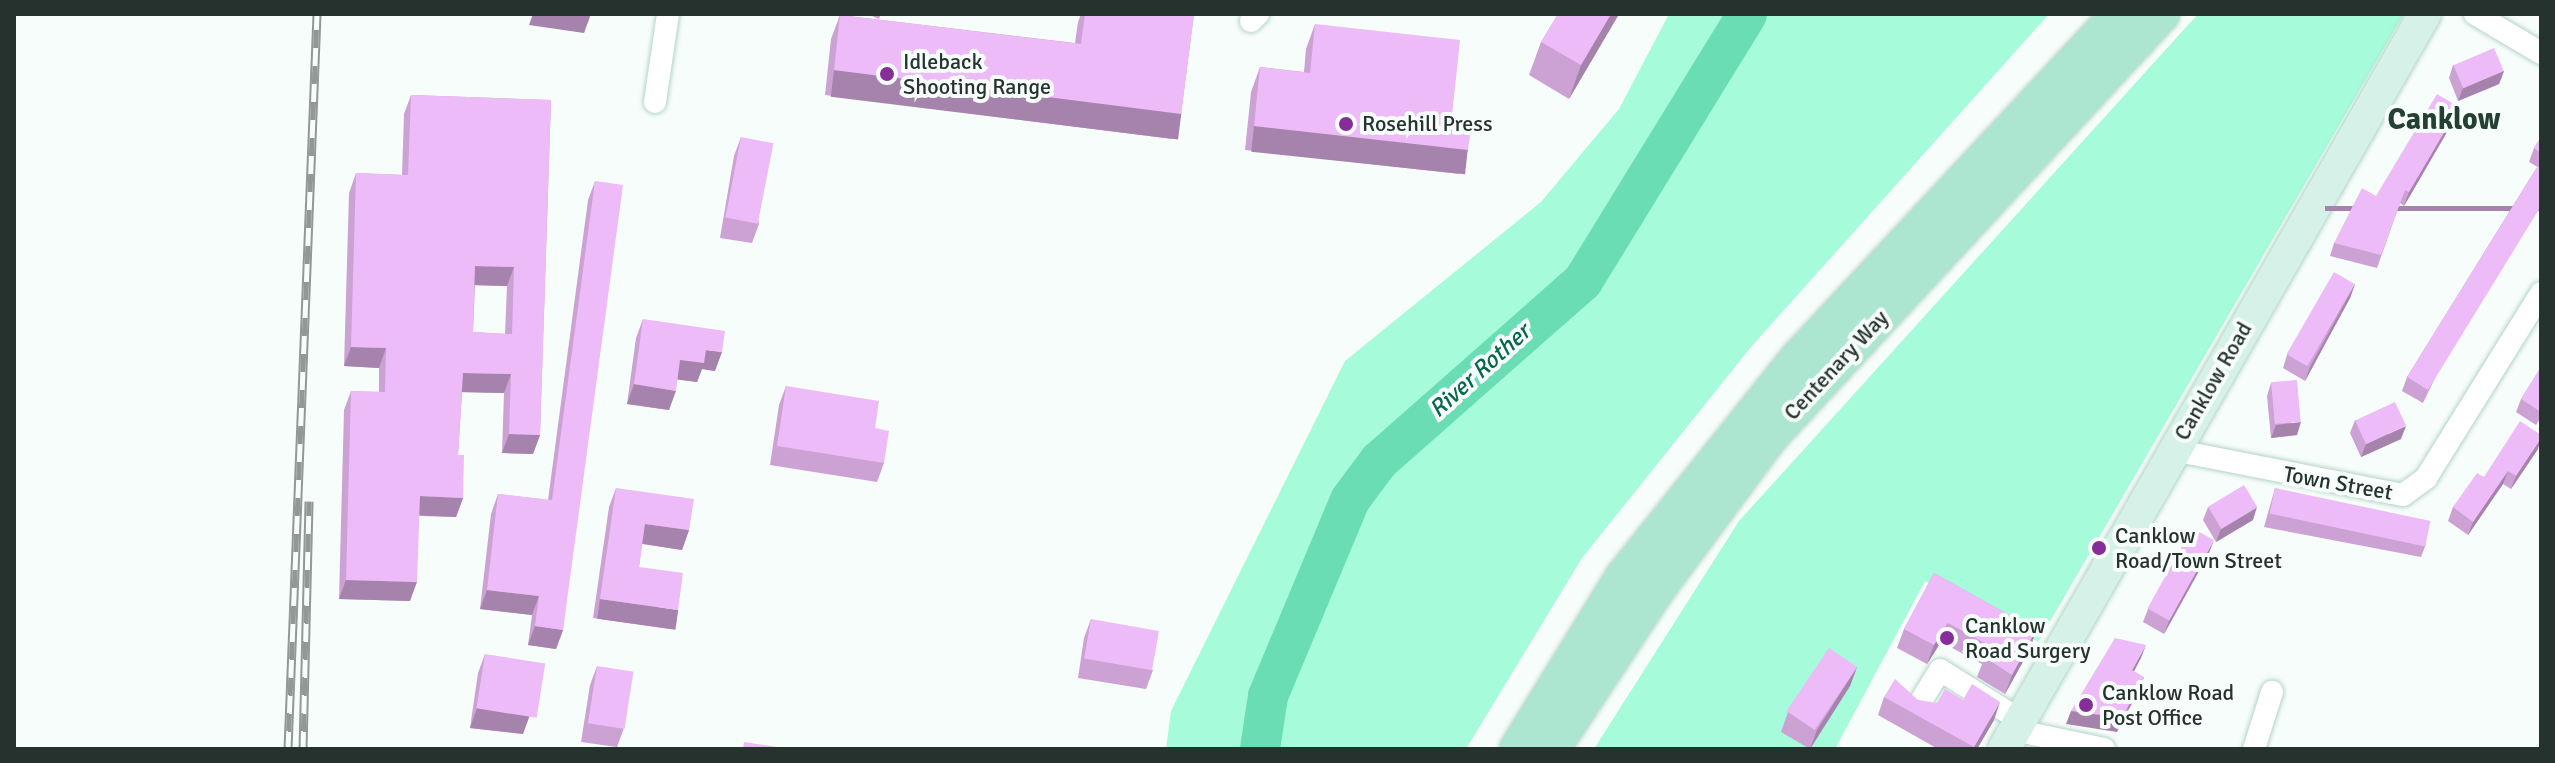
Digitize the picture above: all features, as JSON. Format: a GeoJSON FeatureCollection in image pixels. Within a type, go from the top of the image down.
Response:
{"type":"FeatureCollection","features":[{"type":"Feature","properties":{"kind":"main road","name":"Centenary Way"},"geometry":{"type":"LineString","coordinates":[[1518,749],[1624,577],[1799,358],[2120,14]]}},
{"type":"Feature","properties":{"kind":"main road","name":"Centenary Way"},"geometry":{"type":"LineString","coordinates":[[1551,749],[1655,591],[1769,437],[2161,14]]}},
{"type":"Feature","properties":{"kind":"street"},"geometry":{"type":"LineString","coordinates":[[655,102],[668,14]]}},
{"type":"Feature","properties":{"kind":"street","name":"Canklow Road"},"geometry":{"type":"LineString","coordinates":[[2013,733],[2425,14]]}},
{"type":"Feature","properties":{"kind":"street"},"geometry":{"type":"LineString","coordinates":[[2475,14],[2541,53]]}},
{"type":"Feature","properties":{"kind":"street","name":"Town Street"},"geometry":{"type":"LineString","coordinates":[[2173,450],[2403,495],[2426,478],[2541,293]]}},
{"type":"Feature","properties":{"kind":"street"},"geometry":{"type":"LineString","coordinates":[[1918,706],[1940,670],[2013,733],[2104,749]]}},
{"type":"Feature","properties":{"kind":"street"},"geometry":{"type":"LineString","coordinates":[[2254,749],[2272,692]]}},
{"type":"Feature","properties":{"kind":"green space"},"geometry":{"type":"Polygon","coordinates":[[[1669,14],[2049,14],[1751,347],[1582,558],[1466,749],[1166,749],[1171,711],[1345,361],[1541,202],[1619,109],[1669,14]]]}},
{"type":"Feature","properties":{"kind":"green space"},"geometry":{"type":"Polygon","coordinates":[[[2198,14],[2404,14],[2038,642],[1925,581],[1835,749],[1594,749],[1739,521],[2198,14]]]}},
{"type":"Feature","properties":{"kind":"building"},"geometry":{"type":"Polygon","coordinates":[[[1085,14],[1194,14],[1181,114],[834,70],[840,15],[1081,44],[1085,14]]]}},
{"type":"Feature","properties":{"kind":"building"},"geometry":{"type":"Polygon","coordinates":[[[1558,14],[1611,14],[1581,65],[1541,42],[1558,14]]]}},
{"type":"Feature","properties":{"kind":"building","name":"Rosehill Press"},"geometry":{"type":"Polygon","coordinates":[[[1315,24],[1460,40],[1451,125],[1471,128],[1468,150],[1254,126],[1260,67],[1310,73],[1315,24]]]}},
{"type":"Feature","properties":{"kind":"building"},"geometry":{"type":"Polygon","coordinates":[[[2494,48],[2504,71],[2463,88],[2453,65],[2494,48]]]}},
{"type":"Feature","properties":{"kind":"building"},"geometry":{"type":"Polygon","coordinates":[[[2437,94],[2459,107],[2409,192],[2405,190],[2381,255],[2334,243],[2362,188],[2376,196],[2437,94]]]}},
{"type":"Feature","properties":{"kind":"building"},"geometry":{"type":"Polygon","coordinates":[[[411,95],[551,100],[540,435],[509,434],[511,374],[463,373],[458,455],[464,455],[463,498],[420,496],[417,582],[346,580],[351,391],[385,392],[386,348],[351,347],[356,173],[408,175],[411,95]],[[475,266],[473,332],[512,334],[514,267],[475,266]]]}},
{"type":"Feature","properties":{"kind":"building"},"geometry":{"type":"Polygon","coordinates":[[[741,137],[773,143],[758,224],[725,217],[741,137]]]}},
{"type":"Feature","properties":{"kind":"building"},"geometry":{"type":"Polygon","coordinates":[[[2541,137],[2541,153],[2534,148],[2541,137]]]}},
{"type":"Feature","properties":{"kind":"building"},"geometry":{"type":"Polygon","coordinates":[[[2537,167],[2541,170],[2541,206],[2428,390],[2407,377],[2537,167]]]}},
{"type":"Feature","properties":{"kind":"building"},"geometry":{"type":"Polygon","coordinates":[[[595,181],[623,185],[563,630],[535,626],[539,596],[487,590],[498,494],[552,500],[595,181]]]}},
{"type":"Feature","properties":{"kind":"building"},"geometry":{"type":"Polygon","coordinates":[[[2334,272],[2355,284],[2307,366],[2286,354],[2334,272]]]}},
{"type":"Feature","properties":{"kind":"building"},"geometry":{"type":"Polygon","coordinates":[[[643,319],[725,331],[722,352],[706,350],[704,363],[680,360],[676,391],[634,384],[643,319]]]}},
{"type":"Feature","properties":{"kind":"building"},"geometry":{"type":"Polygon","coordinates":[[[2541,367],[2541,412],[2521,399],[2541,367]]]}},
{"type":"Feature","properties":{"kind":"building"},"geometry":{"type":"Polygon","coordinates":[[[2297,380],[2301,422],[2275,424],[2271,382],[2297,380]]]}},
{"type":"Feature","properties":{"kind":"building"},"geometry":{"type":"Polygon","coordinates":[[[786,386],[879,401],[875,428],[889,431],[884,463],[777,446],[786,386]]]}},
{"type":"Feature","properties":{"kind":"building"},"geometry":{"type":"Polygon","coordinates":[[[2395,402],[2406,426],[2366,444],[2355,421],[2395,402]]]}},
{"type":"Feature","properties":{"kind":"building"},"geometry":{"type":"Polygon","coordinates":[[[2520,421],[2541,438],[2516,476],[2508,471],[2473,522],[2453,507],[2477,473],[2484,477],[2520,421]]]}},
{"type":"Feature","properties":{"kind":"building"},"geometry":{"type":"Polygon","coordinates":[[[2244,485],[2257,507],[2221,529],[2208,507],[2244,485]]]}},
{"type":"Feature","properties":{"kind":"building"},"geometry":{"type":"Polygon","coordinates":[[[616,488],[694,499],[689,530],[645,524],[639,567],[683,573],[678,610],[600,599],[616,488]]]}},
{"type":"Feature","properties":{"kind":"building"},"geometry":{"type":"Polygon","coordinates":[[[2275,488],[2431,521],[2425,546],[2270,513],[2275,488]]]}},
{"type":"Feature","properties":{"kind":"building"},"geometry":{"type":"Polygon","coordinates":[[[2192,528],[2214,540],[2169,621],[2147,608],[2192,528]]]}},
{"type":"Feature","properties":{"kind":"building"},"geometry":{"type":"Polygon","coordinates":[[[1934,573],[2036,630],[2012,675],[1984,657],[1990,646],[1948,623],[1934,645],[1904,629],[1934,573]]]}},
{"type":"Feature","properties":{"kind":"building"},"geometry":{"type":"Polygon","coordinates":[[[1091,619],[1159,631],[1152,670],[1084,658],[1091,619]]]}},
{"type":"Feature","properties":{"kind":"building"},"geometry":{"type":"Polygon","coordinates":[[[2115,638],[2146,645],[2132,670],[2144,677],[2122,718],[2071,711],[2115,638]]]}},
{"type":"Feature","properties":{"kind":"building"},"geometry":{"type":"Polygon","coordinates":[[[1829,648],[1857,667],[1815,730],[1787,711],[1829,648]]]}},
{"type":"Feature","properties":{"kind":"building"},"geometry":{"type":"Polygon","coordinates":[[[485,654],[545,664],[537,718],[476,708],[485,654]]]}},
{"type":"Feature","properties":{"kind":"building"},"geometry":{"type":"Polygon","coordinates":[[[597,666],[634,672],[624,729],[588,723],[597,666]]]}},
{"type":"Feature","properties":{"kind":"building"},"geometry":{"type":"Polygon","coordinates":[[[1895,679],[1918,700],[1937,703],[1945,689],[1963,700],[1972,684],[2000,702],[1974,747],[1884,697],[1895,679]]]}},
{"type":"Feature","properties":{"kind":"building"},"geometry":{"type":"Polygon","coordinates":[[[744,742],[791,749],[743,749],[744,742]]]}},
{"type":"Feature","properties":{"kind":"waterway","name":"River Rother"},"geometry":{"type":"LineString","coordinates":[[1260,749],[1268,696],[1350,500],[1379,461],[1583,281],[1747,14]]}},
{"type":"Feature","properties":{"kind":"railway"},"geometry":{"type":"LineString","coordinates":[[288,749],[317,14]]}},
{"type":"Feature","properties":{"kind":"railway"},"geometry":{"type":"LineString","coordinates":[[303,749],[309,501]]}},
{"type":"Feature","properties":{"kind":"place","name":"Idleback Shooting Range"},"geometry":{"type":"Point","coordinates":[887,74]}},
{"type":"Feature","properties":{"kind":"place","name":"Rosehill Press"},"geometry":{"type":"Point","coordinates":[1346,124]}},
{"type":"Feature","properties":{"kind":"place","name":"Canklow Road/Town Street"},"geometry":{"type":"Point","coordinates":[2099,548]}},
{"type":"Feature","properties":{"kind":"place","name":"Canklow Road Surgery"},"geometry":{"type":"Point","coordinates":[1947,638]}},
{"type":"Feature","properties":{"kind":"place","name":"Canklow Road Post Office"},"geometry":{"type":"Point","coordinates":[2086,705]}},
{"type":"Feature","properties":{"kind":"district","name":"Canklow"},"geometry":{"type":"Point","coordinates":[2444,120]}}]}
